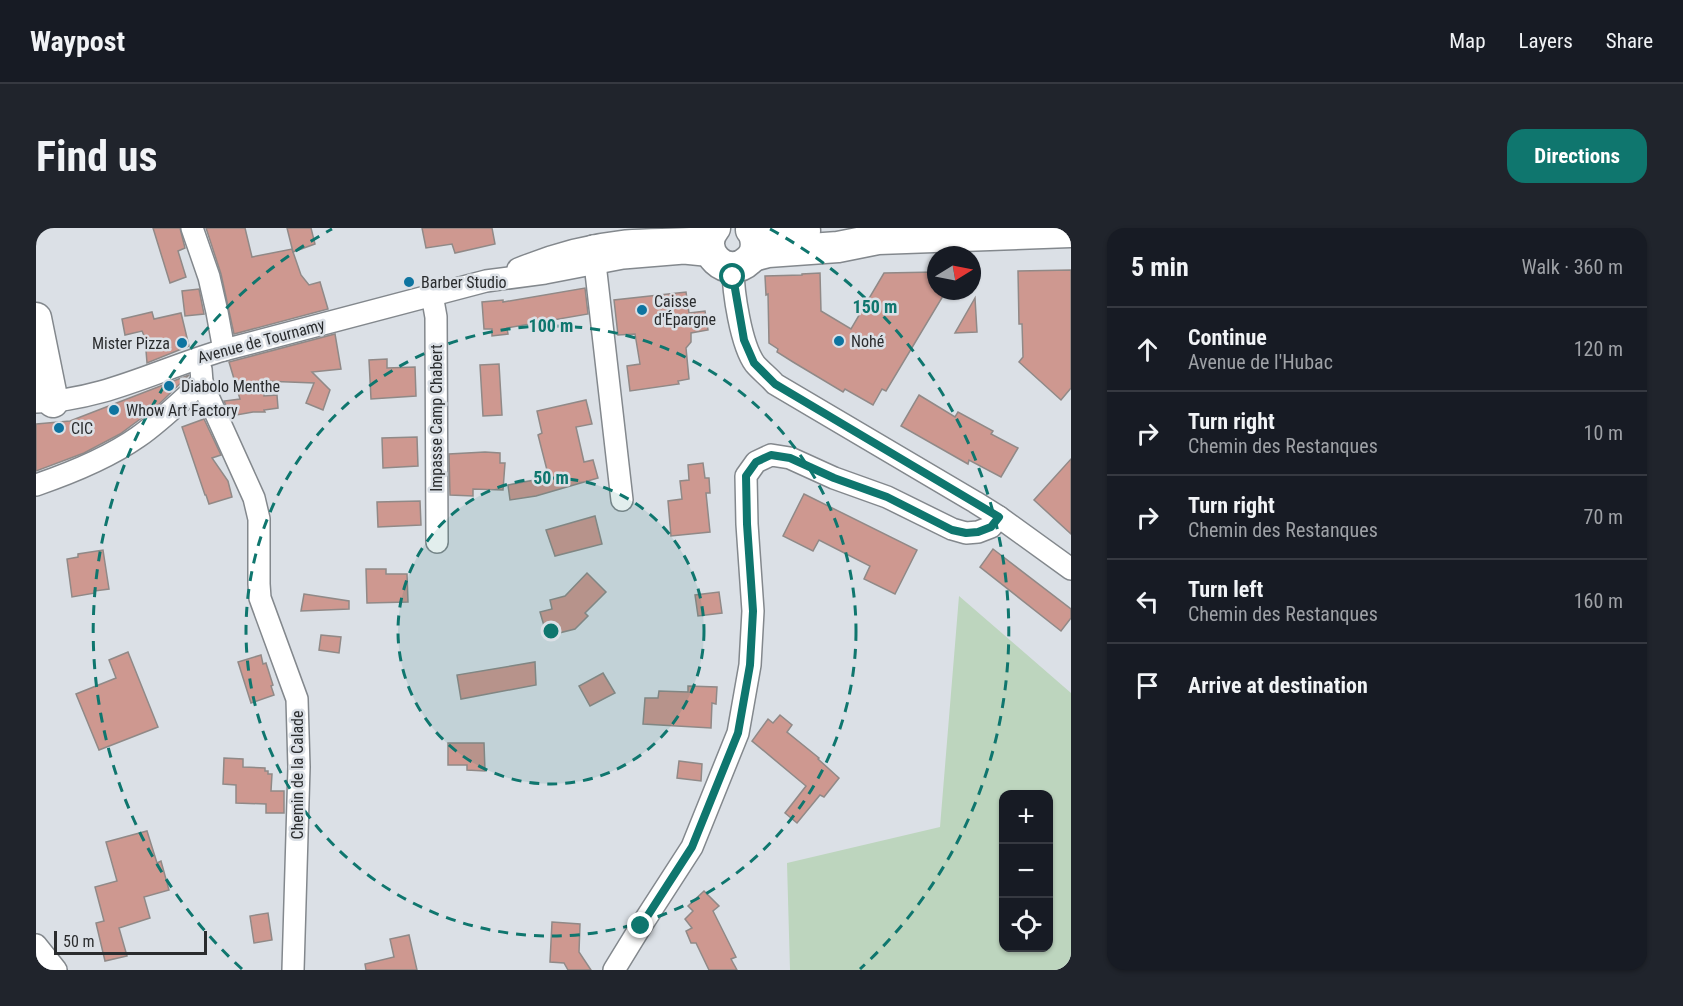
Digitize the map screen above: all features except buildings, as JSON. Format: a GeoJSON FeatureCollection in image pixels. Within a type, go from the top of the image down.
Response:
{"type":"FeatureCollection","features":[{"type":"Feature","properties":{"kind":"main road","name":"Avenue de Tournamy"},"geometry":{"type":"LineString","coordinates":[[732,243],[768,252],[838,247],[896,235],[1071,232]]}},
{"type":"Feature","properties":{"kind":"main road"},"geometry":{"type":"LineString","coordinates":[[36,318],[44,402]]}},
{"type":"Feature","properties":{"kind":"street"},"geometry":{"type":"LineString","coordinates":[[192,228],[209,277],[224,350]]}},
{"type":"Feature","properties":{"kind":"street"},"geometry":{"type":"LineString","coordinates":[[732,243],[735,296],[744,340],[754,363],[775,384],[999,517],[1071,569]]}},
{"type":"Feature","properties":{"kind":"street","name":"Avenue de Tournamy"},"geometry":{"type":"LineString","coordinates":[[44,402],[101,393],[224,350],[486,281],[545,273],[594,255],[623,258],[684,253],[704,255],[732,243]]}},
{"type":"Feature","properties":{"kind":"street"},"geometry":{"type":"LineString","coordinates":[[594,255],[622,500]]}},
{"type":"Feature","properties":{"kind":"street","name":"Impasse Camp Chabert"},"geometry":{"type":"LineString","coordinates":[[432,295],[436,317],[437,542]]}},
{"type":"Feature","properties":{"kind":"street","name":"Chemin de la Calade"},"geometry":{"type":"LineString","coordinates":[[199,357],[202,382],[254,498],[259,519],[260,598],[297,699],[299,778],[293,970]]}},
{"type":"Feature","properties":{"kind":"street"},"geometry":{"type":"LineString","coordinates":[[36,485],[57,478],[111,453],[136,438],[157,423],[202,382]]}},
{"type":"Feature","properties":{"kind":"street"},"geometry":{"type":"LineString","coordinates":[[614,970],[692,847],[738,733],[750,665],[753,611],[746,476],[756,462],[771,455],[790,458],[834,478],[887,497],[952,530],[966,533],[978,532],[991,527],[999,517]]}},
{"type":"Feature","properties":{"kind":"street"},"geometry":{"type":"LineString","coordinates":[[36,945],[56,970]]}},
{"type":"Feature","properties":{"kind":"green space"},"geometry":{"type":"Polygon","coordinates":[[[959,596],[1071,693],[1071,970],[790,970],[787,863],[940,827],[959,596]]]}},
{"type":"Feature","properties":{"kind":"place","name":"Barber Studio"},"geometry":{"type":"Point","coordinates":[409,282]}},
{"type":"Feature","properties":{"kind":"place","name":"Caisse d'Épargne"},"geometry":{"type":"Point","coordinates":[642,310]}},
{"type":"Feature","properties":{"kind":"place","name":"Nohé"},"geometry":{"type":"Point","coordinates":[839,341]}},
{"type":"Feature","properties":{"kind":"place","name":"Mister Pizza"},"geometry":{"type":"Point","coordinates":[182,343]}},
{"type":"Feature","properties":{"kind":"place","name":"Diabolo Menthe"},"geometry":{"type":"Point","coordinates":[169,386]}},
{"type":"Feature","properties":{"kind":"place","name":"Whow Art Factory"},"geometry":{"type":"Point","coordinates":[114,410]}},
{"type":"Feature","properties":{"kind":"place","name":"CIC"},"geometry":{"type":"Point","coordinates":[59,428]}},
{"type":"Feature","properties":{"kind":"route"},"geometry":{"type":"LineString","coordinates":[[641,926],[692,847],[738,733],[750,665],[753,611],[746,476],[756,462],[771,455],[790,458],[834,478],[887,497],[952,530],[966,533],[978,532],[991,527],[999,517],[775,384],[754,363],[744,340],[733,277]]}}]}
